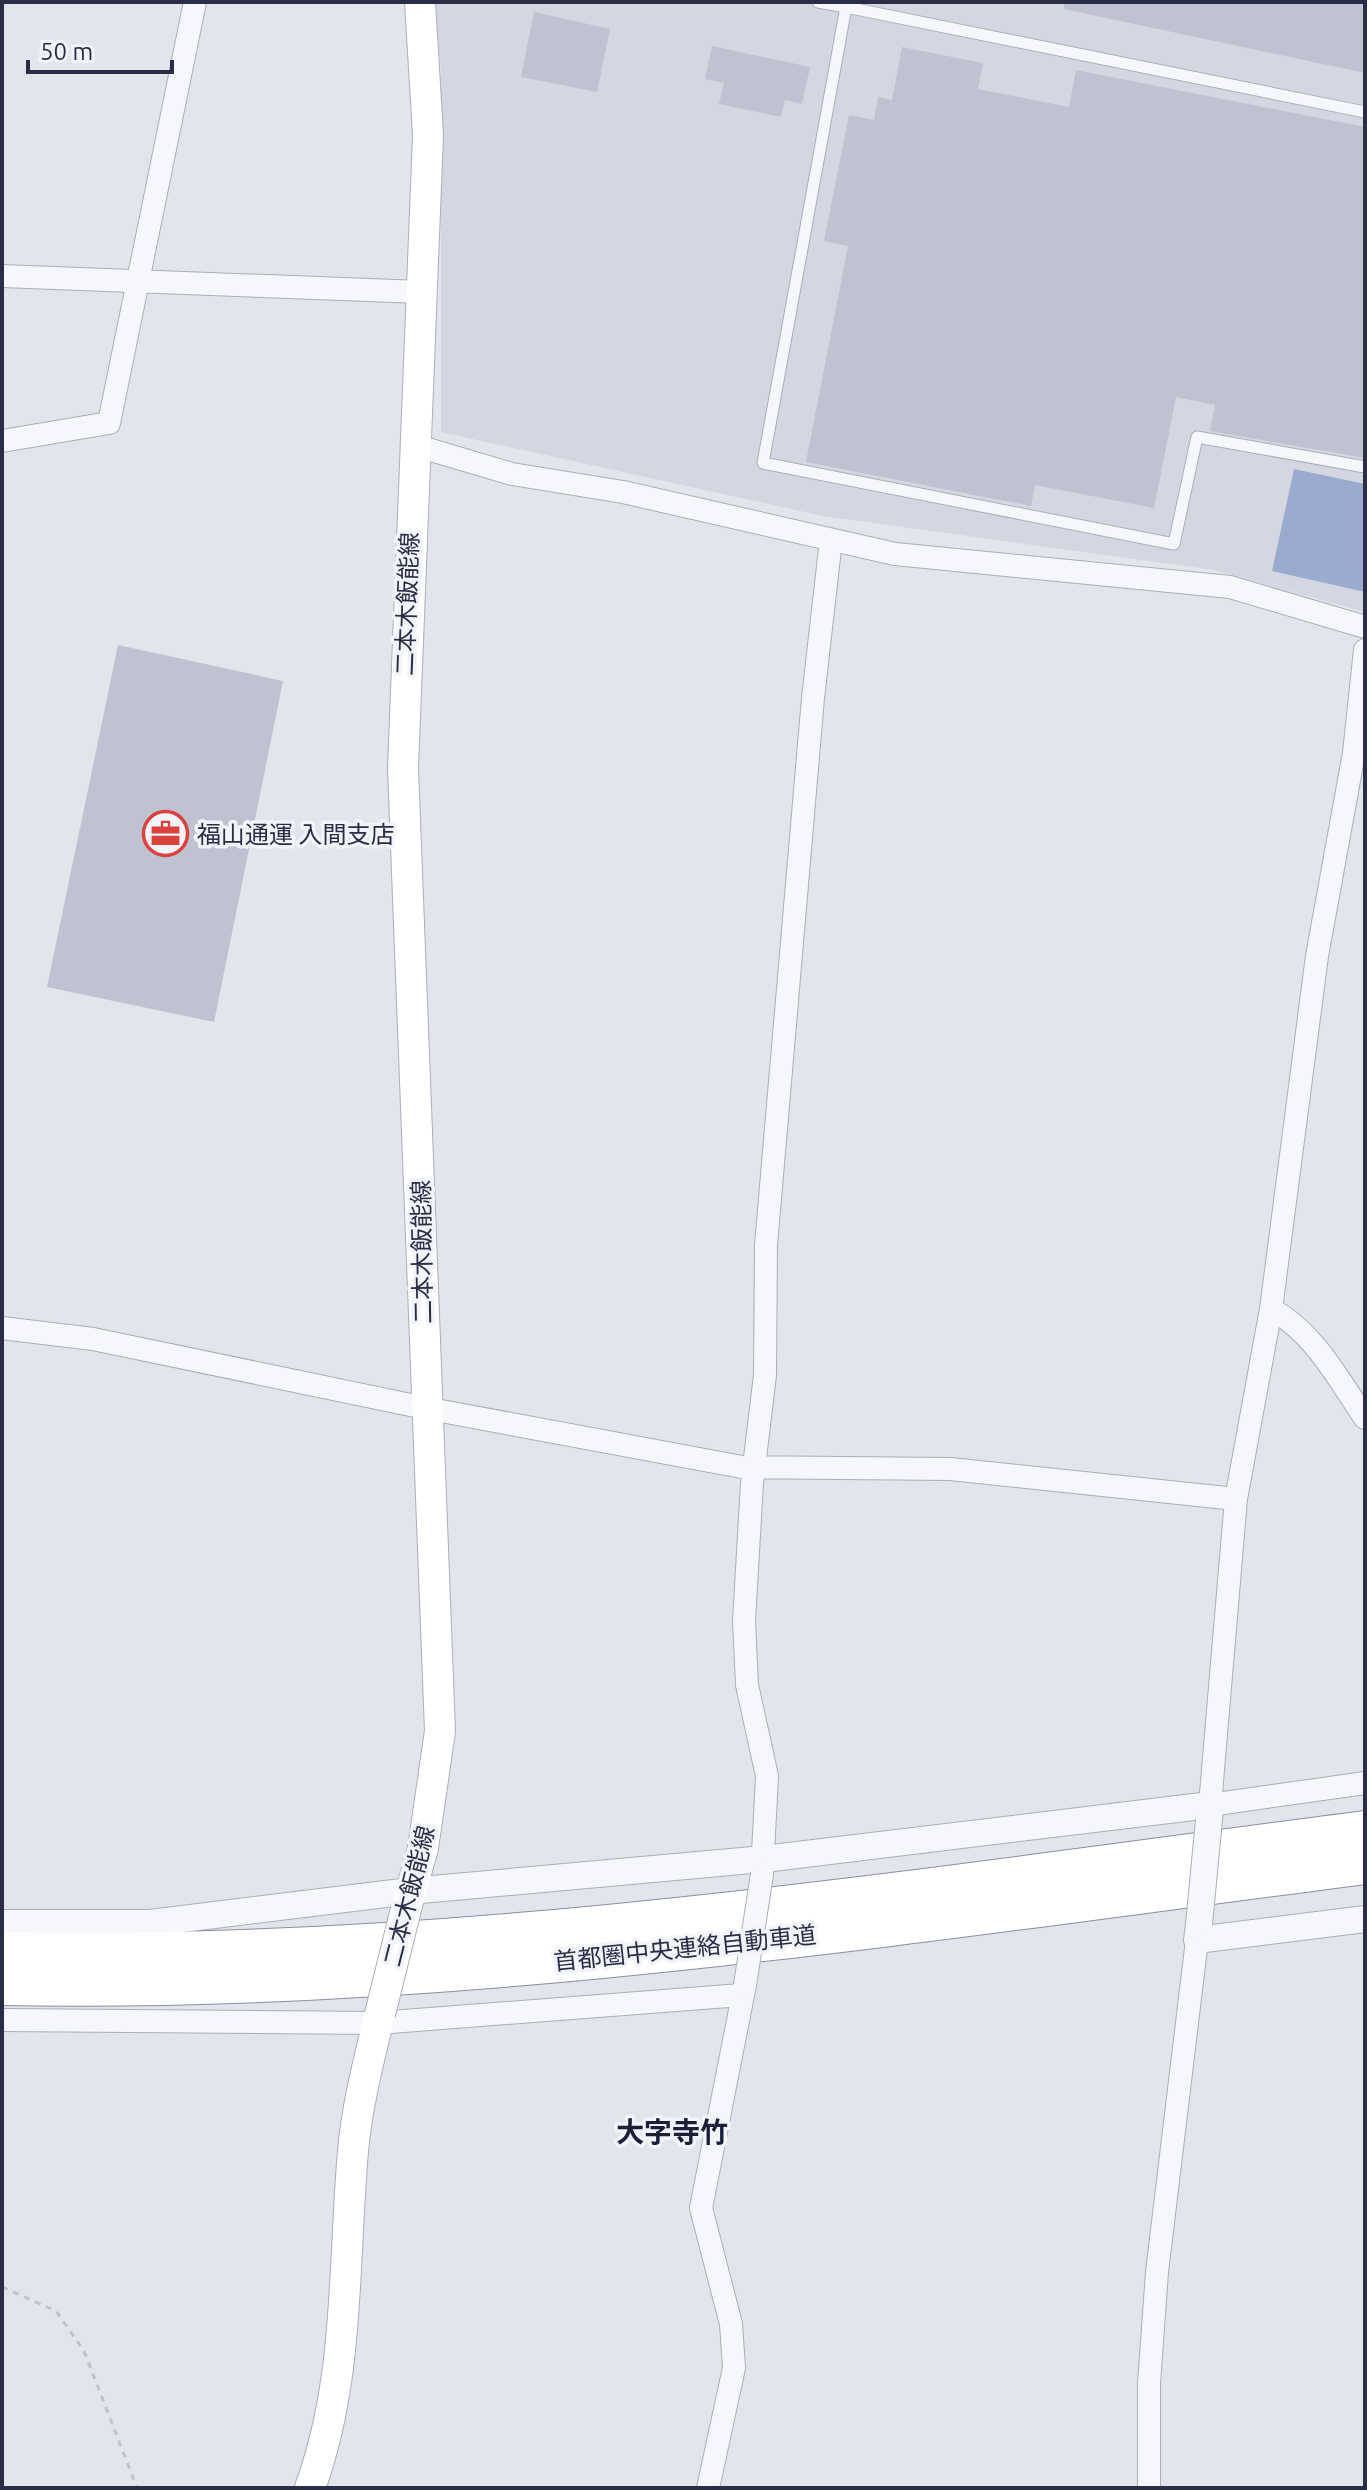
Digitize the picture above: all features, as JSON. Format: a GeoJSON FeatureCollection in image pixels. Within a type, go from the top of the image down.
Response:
{"type":"FeatureCollection","features":[{"type":"Feature","properties":{"kind":"highway","name":"首都圏中央連絡自動車道"},"geometry":{"type":"LineString","coordinates":[[2,1952],[329,1945],[605,1925],[828,1900],[1365,1831]]}},
{"type":"Feature","properties":{"kind":"highway","name":"首都圏中央連絡自動車道"},"geometry":{"type":"LineString","coordinates":[[2,1985],[331,1978],[604,1957],[832,1933],[1365,1864]]}},
{"type":"Feature","properties":{"kind":"main road","name":"二本木飯能線"},"geometry":{"type":"LineString","coordinates":[[310,2488],[331,2417],[344,2341],[355,2126],[423,1848],[438,1764],[440,1731],[425,1408],[419,1127],[403,768],[428,135],[420,2]]}},
{"type":"Feature","properties":{"kind":"street"},"geometry":{"type":"LineString","coordinates":[[2,441],[109,423],[195,2]]}},
{"type":"Feature","properties":{"kind":"street"},"geometry":{"type":"LineString","coordinates":[[2,276],[421,292]]}},
{"type":"Feature","properties":{"kind":"street"},"geometry":{"type":"LineString","coordinates":[[414,445],[512,474],[623,492],[895,554],[1230,587],[1365,627]]}},
{"type":"Feature","properties":{"kind":"street"},"geometry":{"type":"LineString","coordinates":[[708,2488],[734,2368],[731,2324],[701,2208],[736,2040],[763,1866],[767,1776],[743,1654],[765,1375],[766,1245],[813,698],[831,540]]}},
{"type":"Feature","properties":{"kind":"street"},"geometry":{"type":"LineString","coordinates":[[1149,2488],[1149,2384],[1157,2272],[1174,2161],[1198,1932],[1236,1499],[1271,1309],[1317,956],[1354,753],[1365,650]]}},
{"type":"Feature","properties":{"kind":"street"},"geometry":{"type":"LineString","coordinates":[[1271,1309],[1290,1319],[1310,1340],[1365,1418]]}},
{"type":"Feature","properties":{"kind":"street"},"geometry":{"type":"LineString","coordinates":[[2,1328],[93,1339],[425,1408],[701,1460],[756,1467],[950,1469],[1236,1499]]}},
{"type":"Feature","properties":{"kind":"street"},"geometry":{"type":"LineString","coordinates":[[2,1923],[150,1923],[763,1866],[1209,1813],[1365,1783]]}},
{"type":"Feature","properties":{"kind":"street"},"geometry":{"type":"LineString","coordinates":[[1198,1932],[1365,1919]]}},
{"type":"Feature","properties":{"kind":"street"},"geometry":{"type":"LineString","coordinates":[[2,2020],[379,2019],[743,1990]]}},
{"type":"Feature","properties":{"kind":"lane"},"geometry":{"type":"LineString","coordinates":[[818,2],[847,4],[1365,112]]}},
{"type":"Feature","properties":{"kind":"lane"},"geometry":{"type":"LineString","coordinates":[[847,4],[763,463],[1174,544],[1197,437],[1365,467]]}},
{"type":"Feature","properties":{"kind":"path"},"geometry":{"type":"LineString","coordinates":[[2,2287],[56,2311],[84,2351],[137,2488]]}},
{"type":"Feature","properties":{"kind":"shaded area"},"geometry":{"type":"Polygon","coordinates":[[[431,2],[1365,2],[1365,612],[1214,570],[823,516],[441,432],[441,67],[431,2]]]}},
{"type":"Feature","properties":{"kind":"water"},"geometry":{"type":"Polygon","coordinates":[[[1294,469],[1365,484],[1365,592],[1272,571],[1294,469]]]}},
{"type":"Feature","properties":{"kind":"building"},"geometry":{"type":"Polygon","coordinates":[[[1064,2],[1365,2],[1365,73],[1064,9],[1064,2]]]}},
{"type":"Feature","properties":{"kind":"building"},"geometry":{"type":"Polygon","coordinates":[[[534,12],[610,29],[597,92],[521,77],[534,12]]]}},
{"type":"Feature","properties":{"kind":"building"},"geometry":{"type":"Polygon","coordinates":[[[712,46],[810,67],[802,104],[785,100],[781,117],[719,104],[724,83],[705,79],[712,46]]]}},
{"type":"Feature","properties":{"kind":"building"},"geometry":{"type":"Polygon","coordinates":[[[902,47],[983,63],[978,89],[1069,107],[1076,70],[1365,127],[1365,458],[1210,431],[1215,405],[1176,397],[1154,508],[1035,485],[1031,506],[806,462],[848,246],[824,241],[849,115],[874,120],[878,97],[892,100],[902,47]]]}},
{"type":"Feature","properties":{"kind":"building","name":"福山通運 入間支店"},"geometry":{"type":"Polygon","coordinates":[[[118,645],[283,681],[214,1022],[47,987],[118,645]]]}},
{"type":"Feature","properties":{"kind":"place","name":"福山通運 入間支店"},"geometry":{"type":"Point","coordinates":[166,834]}},
{"type":"Feature","properties":{"kind":"district","name":"大字寺竹"},"geometry":{"type":"Point","coordinates":[672,2131]}}]}
